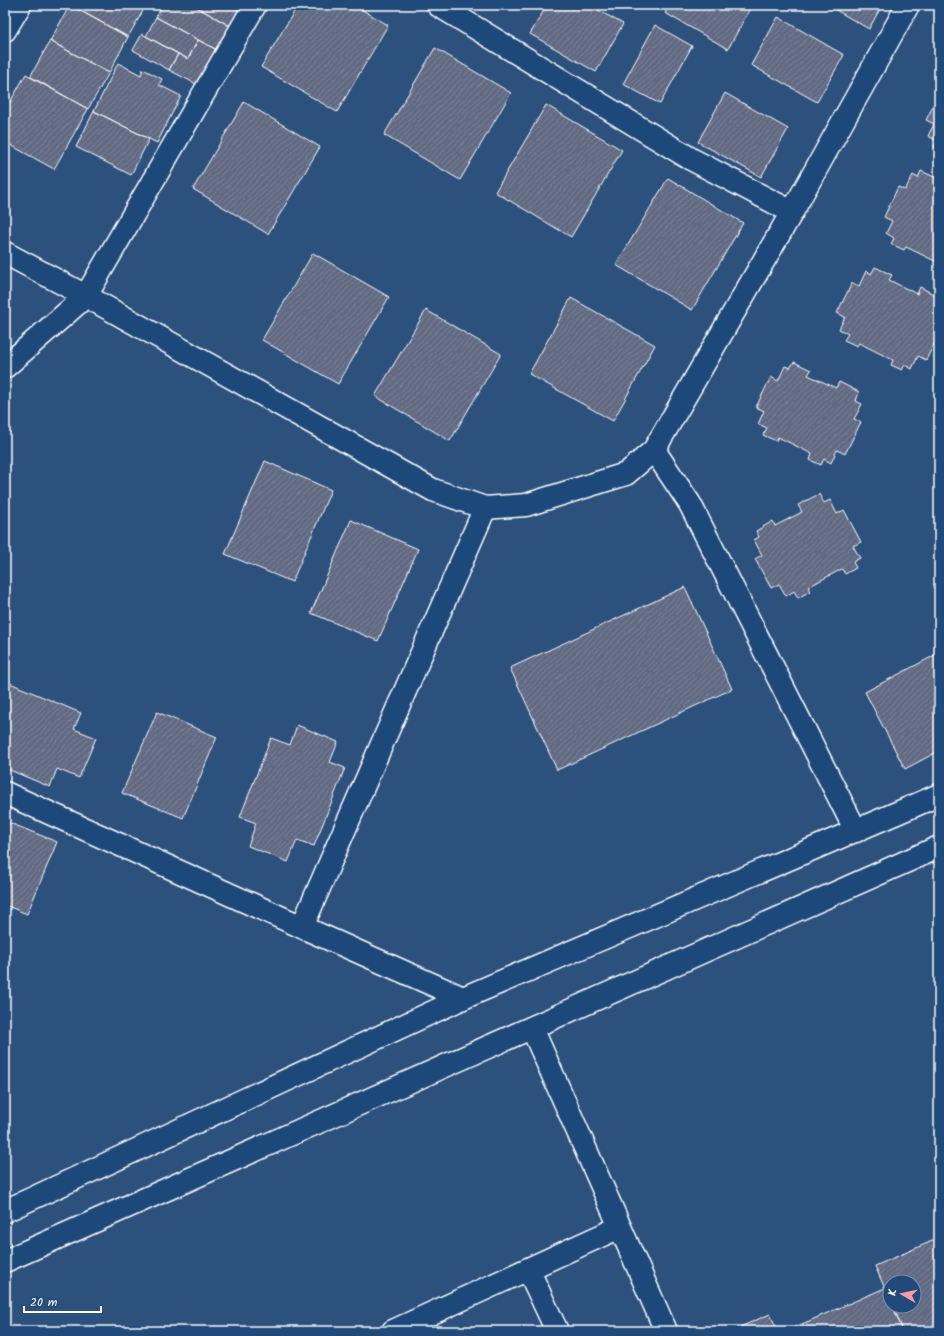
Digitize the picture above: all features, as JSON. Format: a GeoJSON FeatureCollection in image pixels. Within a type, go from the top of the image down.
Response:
{"type":"FeatureCollection","features":[{"type":"Feature","properties":{"kind":"street"},"geometry":{"type":"LineString","coordinates":[[5,30],[20,5]]}},
{"type":"Feature","properties":{"kind":"street"},"geometry":{"type":"LineString","coordinates":[[5,367],[86,296],[255,5]]}},
{"type":"Feature","properties":{"kind":"street"},"geometry":{"type":"LineString","coordinates":[[438,5],[691,159],[792,212]]}},
{"type":"Feature","properties":{"kind":"street"},"geometry":{"type":"LineString","coordinates":[[5,253],[86,296],[433,490],[485,508],[526,506],[626,474],[654,450],[792,212],[908,5]]}},
{"type":"Feature","properties":{"kind":"street"},"geometry":{"type":"LineString","coordinates":[[654,450],[690,504],[856,831]]}},
{"type":"Feature","properties":{"kind":"street"},"geometry":{"type":"LineString","coordinates":[[302,928],[485,508]]}},
{"type":"Feature","properties":{"kind":"street"},"geometry":{"type":"LineString","coordinates":[[5,793],[302,928],[463,998]]}},
{"type":"Feature","properties":{"kind":"street"},"geometry":{"type":"LineString","coordinates":[[5,1211],[463,998],[939,795]]}},
{"type":"Feature","properties":{"kind":"street"},"geometry":{"type":"LineString","coordinates":[[5,1261],[939,847]]}},
{"type":"Feature","properties":{"kind":"street"},"geometry":{"type":"LineString","coordinates":[[532,1028],[666,1331]]}},
{"type":"Feature","properties":{"kind":"street"},"geometry":{"type":"LineString","coordinates":[[394,1331],[620,1227]]}},
{"type":"Feature","properties":{"kind":"street"},"geometry":{"type":"LineString","coordinates":[[528,1269],[557,1331]]}},
{"type":"Feature","properties":{"kind":"building"},"geometry":{"type":"Polygon","coordinates":[[[70,5],[128,37],[109,73],[50,41],[70,5]]]}},
{"type":"Feature","properties":{"kind":"building"},"geometry":{"type":"Polygon","coordinates":[[[70,5],[137,5],[144,9],[128,37],[70,5]]]}},
{"type":"Feature","properties":{"kind":"building"},"geometry":{"type":"Polygon","coordinates":[[[163,5],[193,5],[230,26],[217,50],[156,17],[163,5]]]}},
{"type":"Feature","properties":{"kind":"building"},"geometry":{"type":"Polygon","coordinates":[[[193,5],[242,5],[230,26],[193,5]]]}},
{"type":"Feature","properties":{"kind":"building"},"geometry":{"type":"Polygon","coordinates":[[[298,5],[354,5],[388,25],[337,112],[261,67],[298,5]]]}},
{"type":"Feature","properties":{"kind":"building"},"geometry":{"type":"Polygon","coordinates":[[[547,5],[589,5],[623,24],[596,72],[530,34],[547,5]]]}},
{"type":"Feature","properties":{"kind":"building"},"geometry":{"type":"Polygon","coordinates":[[[670,5],[752,5],[728,49],[665,13],[670,5]]]}},
{"type":"Feature","properties":{"kind":"building"},"geometry":{"type":"Polygon","coordinates":[[[827,5],[882,5],[869,29],[827,5]]]}},
{"type":"Feature","properties":{"kind":"building"},"geometry":{"type":"Polygon","coordinates":[[[156,17],[198,40],[188,59],[146,36],[156,17]]]}},
{"type":"Feature","properties":{"kind":"building"},"geometry":{"type":"Polygon","coordinates":[[[778,17],[844,55],[817,102],[751,65],[778,17]]]}},
{"type":"Feature","properties":{"kind":"building"},"geometry":{"type":"Polygon","coordinates":[[[655,25],[692,46],[660,104],[623,84],[655,25]]]}},
{"type":"Feature","properties":{"kind":"building"},"geometry":{"type":"Polygon","coordinates":[[[142,34],[178,54],[169,70],[133,50],[142,34]]]}},
{"type":"Feature","properties":{"kind":"building"},"geometry":{"type":"Polygon","coordinates":[[[198,40],[217,50],[198,85],[169,70],[178,54],[188,59],[198,40]]]}},
{"type":"Feature","properties":{"kind":"building"},"geometry":{"type":"Polygon","coordinates":[[[50,41],[109,73],[88,109],[30,77],[50,41]]]}},
{"type":"Feature","properties":{"kind":"building"},"geometry":{"type":"Polygon","coordinates":[[[435,48],[511,93],[460,180],[384,135],[435,48]]]}},
{"type":"Feature","properties":{"kind":"building"},"geometry":{"type":"Polygon","coordinates":[[[118,63],[141,75],[143,69],[162,79],[159,85],[181,96],[157,143],[94,111],[118,63]]]}},
{"type":"Feature","properties":{"kind":"building"},"geometry":{"type":"Polygon","coordinates":[[[26,74],[88,109],[54,169],[5,142],[5,111],[26,74]]]}},
{"type":"Feature","properties":{"kind":"building"},"geometry":{"type":"Polygon","coordinates":[[[725,93],[788,129],[761,177],[698,142],[725,93]]]}},
{"type":"Feature","properties":{"kind":"building"},"geometry":{"type":"Polygon","coordinates":[[[939,94],[939,150],[934,147],[937,141],[928,136],[934,124],[926,120],[939,94]]]}},
{"type":"Feature","properties":{"kind":"building"},"geometry":{"type":"Polygon","coordinates":[[[244,102],[320,147],[268,234],[193,189],[244,102]]]}},
{"type":"Feature","properties":{"kind":"building"},"geometry":{"type":"Polygon","coordinates":[[[546,105],[622,150],[571,237],[495,192],[546,105]]]}},
{"type":"Feature","properties":{"kind":"building"},"geometry":{"type":"Polygon","coordinates":[[[94,111],[149,139],[131,175],[76,147],[94,111]]]}},
{"type":"Feature","properties":{"kind":"building"},"geometry":{"type":"Polygon","coordinates":[[[921,171],[939,179],[936,184],[939,186],[939,263],[906,247],[904,250],[891,244],[894,238],[886,233],[892,221],[884,217],[898,187],[905,190],[913,175],[918,178],[921,171]]]}},
{"type":"Feature","properties":{"kind":"building"},"geometry":{"type":"Polygon","coordinates":[[[668,178],[743,223],[692,310],[616,265],[668,178]]]}},
{"type":"Feature","properties":{"kind":"building"},"geometry":{"type":"Polygon","coordinates":[[[313,253],[389,297],[338,384],[262,340],[313,253]]]}},
{"type":"Feature","properties":{"kind":"building"},"geometry":{"type":"Polygon","coordinates":[[[875,267],[892,275],[889,280],[917,294],[920,287],[939,297],[939,302],[936,307],[939,308],[939,317],[935,324],[939,326],[939,334],[926,360],[918,356],[912,369],[905,365],[902,370],[891,365],[893,360],[859,343],[857,346],[844,340],[848,334],[839,329],[845,317],[837,313],[852,283],[859,286],[866,271],[871,274],[875,267]]]}},
{"type":"Feature","properties":{"kind":"building"},"geometry":{"type":"Polygon","coordinates":[[[571,298],[655,345],[613,421],[529,374],[571,298]]]}},
{"type":"Feature","properties":{"kind":"building"},"geometry":{"type":"Polygon","coordinates":[[[426,310],[501,354],[450,441],[375,396],[426,310]]]}},
{"type":"Feature","properties":{"kind":"building"},"geometry":{"type":"Polygon","coordinates":[[[794,362],[811,370],[808,375],[836,388],[839,382],[859,392],[856,401],[862,404],[854,419],[861,422],[845,454],[837,450],[831,463],[824,459],[821,465],[810,460],[812,454],[778,437],[776,441],[763,435],[767,428],[758,424],[764,411],[756,407],[771,377],[778,381],[785,366],[790,368],[794,362]]]}},
{"type":"Feature","properties":{"kind":"building"},"geometry":{"type":"Polygon","coordinates":[[[265,461],[331,490],[292,582],[225,554],[265,461]]]}},
{"type":"Feature","properties":{"kind":"building"},"geometry":{"type":"Polygon","coordinates":[[[819,494],[824,503],[830,500],[837,514],[844,510],[861,542],[853,546],[860,558],[853,562],[856,568],[845,574],[842,569],[808,587],[810,591],[798,598],[794,591],[786,596],[779,584],[771,588],[755,559],[762,555],[754,540],[759,537],[756,531],[773,521],[775,526],[802,512],[798,505],[819,494]]]}},
{"type":"Feature","properties":{"kind":"building"},"geometry":{"type":"Polygon","coordinates":[[[351,520],[418,549],[378,641],[311,613],[351,520]]]}},
{"type":"Feature","properties":{"kind":"building"},"geometry":{"type":"Polygon","coordinates":[[[685,587],[732,689],[557,770],[510,668],[685,587]]]}},
{"type":"Feature","properties":{"kind":"building"},"geometry":{"type":"Polygon","coordinates":[[[939,653],[939,751],[905,769],[865,692],[939,653]]]}},
{"type":"Feature","properties":{"kind":"building"},"geometry":{"type":"Polygon","coordinates":[[[5,681],[81,713],[74,729],[96,738],[79,778],[57,769],[50,787],[5,768],[5,681]]]}},
{"type":"Feature","properties":{"kind":"building"},"geometry":{"type":"Polygon","coordinates":[[[157,712],[217,737],[183,818],[122,793],[157,712]]]}},
{"type":"Feature","properties":{"kind":"building"},"geometry":{"type":"Polygon","coordinates":[[[297,725],[338,742],[330,762],[345,768],[314,846],[297,840],[288,862],[248,846],[256,823],[240,817],[271,738],[290,745],[297,725]]]}},
{"type":"Feature","properties":{"kind":"building"},"geometry":{"type":"Polygon","coordinates":[[[5,821],[57,842],[27,914],[5,905],[5,821]]]}},
{"type":"Feature","properties":{"kind":"building"},"geometry":{"type":"Polygon","coordinates":[[[939,1238],[939,1331],[903,1331],[896,1314],[922,1314],[922,1274],[882,1274],[882,1282],[875,1266],[939,1238]]]}},
{"type":"Feature","properties":{"kind":"building"},"geometry":{"type":"Polygon","coordinates":[[[882,1289],[882,1314],[896,1314],[903,1331],[786,1331],[882,1289]]]}},
{"type":"Feature","properties":{"kind":"building"},"geometry":{"type":"Polygon","coordinates":[[[770,1314],[778,1331],[731,1331],[770,1314]]]}}]}
